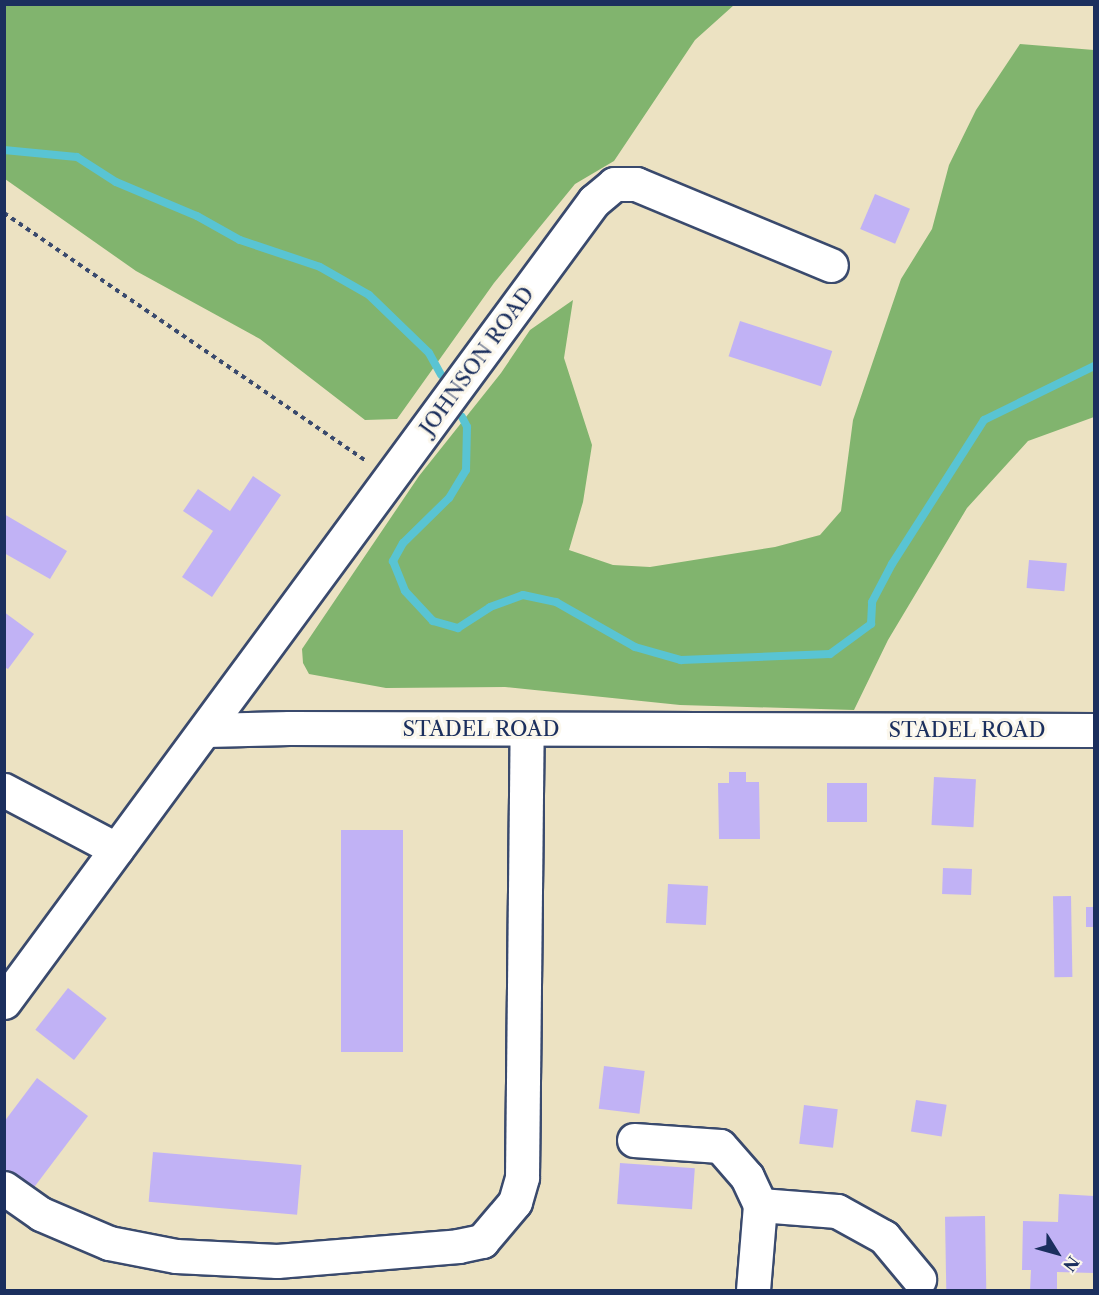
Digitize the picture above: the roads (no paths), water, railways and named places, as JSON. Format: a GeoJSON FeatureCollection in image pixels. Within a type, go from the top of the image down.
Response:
{"type":"FeatureCollection","features":[{"type":"Feature","properties":{"kind":"street","name":"JOHNSON ROAD"},"geometry":{"type":"LineString","coordinates":[[206,730],[594,201],[614,184],[636,184],[831,265]]}},
{"type":"Feature","properties":{"kind":"street","name":"STADEL ROAD"},"geometry":{"type":"LineString","coordinates":[[206,730],[289,728],[1095,730]]}},
{"type":"Feature","properties":{"kind":"street"},"geometry":{"type":"LineString","coordinates":[[4,1002],[206,730]]}},
{"type":"Feature","properties":{"kind":"street"},"geometry":{"type":"LineString","coordinates":[[4,1188],[41,1215],[109,1243],[176,1256],[277,1261],[458,1246],[482,1241],[515,1202],[522,1177],[527,730]]}},
{"type":"Feature","properties":{"kind":"street"},"geometry":{"type":"LineString","coordinates":[[4,790],[116,849]]}},
{"type":"Feature","properties":{"kind":"street"},"geometry":{"type":"LineString","coordinates":[[634,1140],[720,1146],[747,1177],[760,1205],[753,1290]]}},
{"type":"Feature","properties":{"kind":"street"},"geometry":{"type":"LineString","coordinates":[[760,1205],[837,1211],[884,1237],[919,1279]]}},
{"type":"Feature","properties":{"kind":"waterway"},"geometry":{"type":"LineString","coordinates":[[4,150],[77,157],[116,182],[197,216],[240,240],[320,267],[369,295],[429,353],[441,375]]}},
{"type":"Feature","properties":{"kind":"waterway"},"geometry":{"type":"LineString","coordinates":[[462,417],[467,427],[466,470],[449,498],[403,543],[393,561],[405,591],[433,621],[458,628],[490,607],[523,595],[556,602],[635,647],[681,660],[830,654],[871,624],[872,602],[892,564],[984,420],[1094,366]]}}]}
